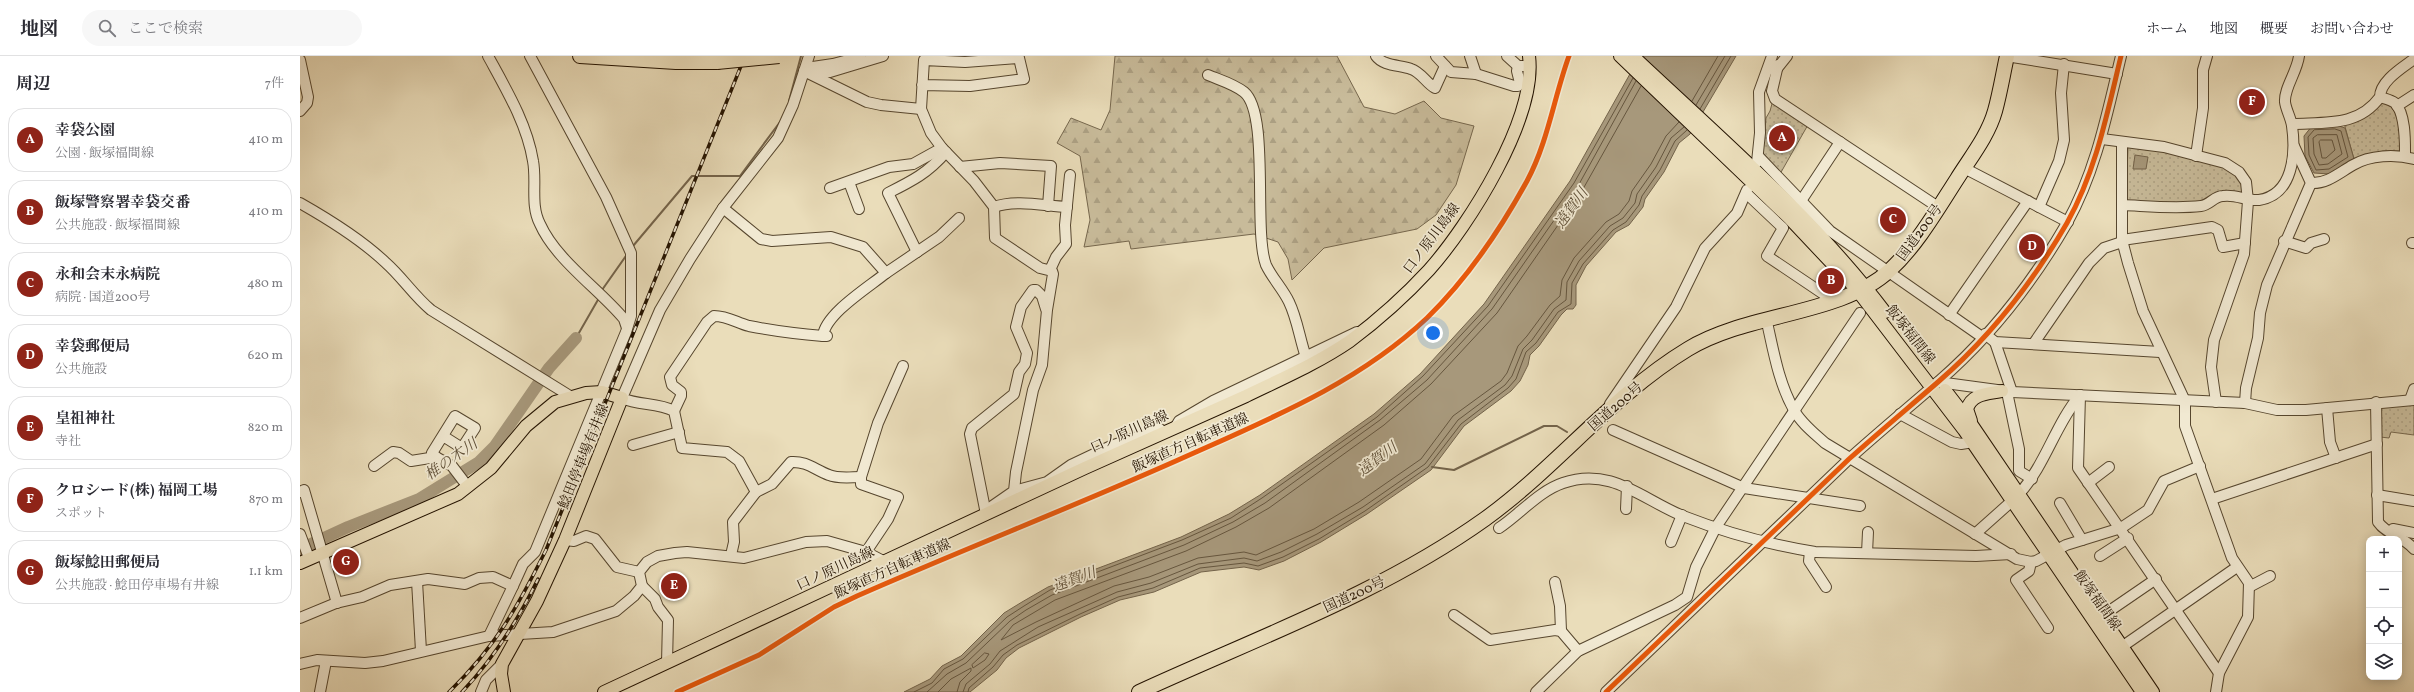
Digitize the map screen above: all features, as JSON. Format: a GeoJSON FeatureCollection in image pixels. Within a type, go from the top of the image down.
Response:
{"type":"FeatureCollection","features":[{"type":"Feature","properties":{"kind":"highway"},"geometry":{"type":"LineString","coordinates":[[580,56],[676,62],[717,62],[779,56]]}},
{"type":"Feature","properties":{"kind":"highway","name":"国道200号"},"geometry":{"type":"LineString","coordinates":[[1139,692],[1385,580],[1440,549],[1488,517],[1534,480],[1604,414],[1641,383],[1687,349],[1709,337],[1766,318],[1834,301],[1861,288],[1888,272],[1904,256],[1964,168],[1987,131],[1995,112],[2006,56]]}},
{"type":"Feature","properties":{"kind":"main road","name":"飯塚福間線"},"geometry":{"type":"LineString","coordinates":[[1620,56],[1795,211],[1861,288],[1935,384],[1972,425],[2016,497],[2142,692]]}},
{"type":"Feature","properties":{"kind":"main road","name":"飯塚福間線"},"geometry":{"type":"LineString","coordinates":[[1633,56],[1734,158]]}},
{"type":"Feature","properties":{"kind":"main road","name":"口ノ原川島線"},"geometry":{"type":"LineString","coordinates":[[604,692],[885,562],[985,512],[1175,427],[1307,366],[1325,356],[1362,330],[1401,298],[1430,268],[1465,221],[1495,173],[1511,142],[1526,92],[1530,61]]}},
{"type":"Feature","properties":{"kind":"main road","name":"飯塚福間線"},"geometry":{"type":"LineString","coordinates":[[1935,384],[1972,442],[2016,497]]}},
{"type":"Feature","properties":{"kind":"main road","name":"鯰田停車場有井線"},"geometry":{"type":"LineString","coordinates":[[304,560],[446,500],[468,487],[491,468],[541,412],[556,402],[570,396],[602,392],[622,398],[565,540],[537,601],[502,664]]}},
{"type":"Feature","properties":{"kind":"main road"},"geometry":{"type":"LineString","coordinates":[[1972,425],[1967,409],[1975,397],[2007,392]]}},
{"type":"Feature","properties":{"kind":"main road","name":"飯塚福間線"},"geometry":{"type":"LineString","coordinates":[[2052,552],[2102,616],[2154,692]]}},
{"type":"Feature","properties":{"kind":"main road"},"geometry":{"type":"LineString","coordinates":[[502,664],[501,674],[504,692]]}},
{"type":"Feature","properties":{"kind":"street"},"geometry":{"type":"LineString","coordinates":[[488,56],[514,106],[531,150],[535,172],[535,204],[539,224],[559,252],[624,319],[627,328]]}},
{"type":"Feature","properties":{"kind":"street"},"geometry":{"type":"LineString","coordinates":[[489,636],[523,564],[534,552],[602,392],[631,316],[631,253],[606,197],[530,56]]}},
{"type":"Feature","properties":{"kind":"street"},"geometry":{"type":"LineString","coordinates":[[674,411],[658,404],[636,403],[622,398],[660,310],[723,208],[778,138],[806,71],[809,56]]}},
{"type":"Feature","properties":{"kind":"street"},"geometry":{"type":"LineString","coordinates":[[806,71],[863,56]]}},
{"type":"Feature","properties":{"kind":"street"},"geometry":{"type":"LineString","coordinates":[[806,71],[830,72],[883,56]]}},
{"type":"Feature","properties":{"kind":"street"},"geometry":{"type":"LineString","coordinates":[[1376,56],[1382,62],[1416,71],[1427,83],[1435,88],[1445,66]]}},
{"type":"Feature","properties":{"kind":"street"},"geometry":{"type":"LineString","coordinates":[[1436,56],[1451,72],[1458,74],[1476,74],[1518,86],[1518,66],[1507,56]]}},
{"type":"Feature","properties":{"kind":"street"},"geometry":{"type":"LineString","coordinates":[[1470,56],[1476,74]]}},
{"type":"Feature","properties":{"kind":"street"},"geometry":{"type":"LineString","coordinates":[[1772,56],[1759,92],[1760,115],[1758,159],[1830,231],[1949,315],[1995,342],[2034,343],[2160,352]]}},
{"type":"Feature","properties":{"kind":"street"},"geometry":{"type":"LineString","coordinates":[[1760,115],[1764,109],[1766,86],[1778,65],[1787,56]]}},
{"type":"Feature","properties":{"kind":"street"},"geometry":{"type":"LineString","coordinates":[[2006,56],[2064,64],[2117,74]]}},
{"type":"Feature","properties":{"kind":"street"},"geometry":{"type":"LineString","coordinates":[[1606,692],[1700,604],[1850,458],[1935,384],[1984,336],[2025,289],[2068,222],[2092,169],[2102,139],[2121,56]]}},
{"type":"Feature","properties":{"kind":"street"},"geometry":{"type":"LineString","coordinates":[[2196,156],[2203,108],[2203,70],[2207,56]]}},
{"type":"Feature","properties":{"kind":"street"},"geometry":{"type":"LineString","coordinates":[[2122,205],[2200,206],[2222,196],[2236,196],[2248,201],[2269,198],[2285,184],[2291,166],[2294,144],[2292,124],[2287,112],[2286,96],[2298,66],[2298,56]]}},
{"type":"Feature","properties":{"kind":"street"},"geometry":{"type":"LineString","coordinates":[[2292,124],[2357,118],[2373,108],[2380,98],[2380,92],[2390,79],[2414,57]]}},
{"type":"Feature","properties":{"kind":"street"},"geometry":{"type":"LineString","coordinates":[[922,85],[970,86],[1024,79],[1020,58],[965,62],[924,60],[922,85],[921,109],[931,133],[994,207],[995,238],[1040,268],[1050,270],[1053,274],[1047,310],[1042,365],[1033,390],[1016,472],[1014,491]]}},
{"type":"Feature","properties":{"kind":"street"},"geometry":{"type":"LineString","coordinates":[[300,60],[308,98],[307,103],[300,111]]}},
{"type":"Feature","properties":{"kind":"street"},"geometry":{"type":"LineString","coordinates":[[1518,66],[1530,61]]}},
{"type":"Feature","properties":{"kind":"street"},"geometry":{"type":"LineString","coordinates":[[2039,207],[2059,161],[2064,140],[2061,93],[2064,64]]}},
{"type":"Feature","properties":{"kind":"street"},"geometry":{"type":"LineString","coordinates":[[1778,65],[1772,91],[1775,100],[1938,207]]}},
{"type":"Feature","properties":{"kind":"street"},"geometry":{"type":"LineString","coordinates":[[806,71],[867,102],[921,109]]}},
{"type":"Feature","properties":{"kind":"street"},"geometry":{"type":"LineString","coordinates":[[1208,75],[1245,92],[1250,99],[1258,140],[1262,230],[1266,265],[1289,303],[1306,357]]}},
{"type":"Feature","properties":{"kind":"street"},"geometry":{"type":"LineString","coordinates":[[2397,106],[2414,95]]}},
{"type":"Feature","properties":{"kind":"street"},"geometry":{"type":"LineString","coordinates":[[2311,183],[2323,182],[2354,164],[2376,158],[2409,158],[2406,139],[2397,106],[2391,100],[2380,98]]}},
{"type":"Feature","properties":{"kind":"street"},"geometry":{"type":"LineString","coordinates":[[2102,139],[2164,147],[2225,163],[2239,172],[2246,182],[2248,201],[2245,243],[2241,266],[2214,340],[2211,368],[2216,402]]}},
{"type":"Feature","properties":{"kind":"street"},"geometry":{"type":"LineString","coordinates":[[1801,202],[1840,142]]}},
{"type":"Feature","properties":{"kind":"street"},"geometry":{"type":"LineString","coordinates":[[2122,142],[2122,241],[2143,311],[2160,352],[2185,401],[2185,426],[2232,558],[2249,587],[2248,617],[2218,673],[2216,692]]}},
{"type":"Feature","properties":{"kind":"street"},"geometry":{"type":"LineString","coordinates":[[2245,403],[2246,388],[2258,338],[2260,313],[2267,286],[2284,241],[2311,183],[2294,144]]}},
{"type":"Feature","properties":{"kind":"street"},"geometry":{"type":"LineString","coordinates":[[830,188],[889,166],[913,164],[944,150]]}},
{"type":"Feature","properties":{"kind":"street"},"geometry":{"type":"LineString","coordinates":[[917,252],[888,193],[932,169],[944,150]]}},
{"type":"Feature","properties":{"kind":"street"},"geometry":{"type":"LineString","coordinates":[[960,167],[1000,163],[1051,166],[1048,206]]}},
{"type":"Feature","properties":{"kind":"street"},"geometry":{"type":"LineString","coordinates":[[1964,168],[2068,222]]}},
{"type":"Feature","properties":{"kind":"street"},"geometry":{"type":"LineString","coordinates":[[1050,270],[1056,257],[1066,244],[1065,225],[1068,207],[1070,174]]}},
{"type":"Feature","properties":{"kind":"street"},"geometry":{"type":"LineString","coordinates":[[849,182],[858,209]]}},
{"type":"Feature","properties":{"kind":"street"},"geometry":{"type":"LineString","coordinates":[[1604,414],[1676,307],[1705,248],[1737,213],[1747,191],[1783,228],[1767,256],[1834,301]]}},
{"type":"Feature","properties":{"kind":"street"},"geometry":{"type":"LineString","coordinates":[[1949,315],[2028,201]]}},
{"type":"Feature","properties":{"kind":"street"},"geometry":{"type":"LineString","coordinates":[[300,202],[346,232],[387,263],[415,297],[431,310],[570,396]]}},
{"type":"Feature","properties":{"kind":"street"},"geometry":{"type":"LineString","coordinates":[[994,207],[1002,204],[1068,207]]}},
{"type":"Feature","properties":{"kind":"street"},"geometry":{"type":"LineString","coordinates":[[723,208],[761,239],[772,242],[831,238],[863,247],[886,273]]}},
{"type":"Feature","properties":{"kind":"street"},"geometry":{"type":"LineString","coordinates":[[756,492],[739,461],[727,452],[682,448],[674,411],[681,396],[681,392],[672,385],[670,377],[707,322],[714,316],[727,317],[746,325],[772,331],[825,336],[825,326],[832,318],[886,273],[939,237],[959,218]]}},
{"type":"Feature","properties":{"kind":"street"},"geometry":{"type":"LineString","coordinates":[[2034,343],[2090,263],[2104,248],[2122,241],[2212,227],[2218,230],[2223,247],[2245,243]]}},
{"type":"Feature","properties":{"kind":"street"},"geometry":{"type":"LineString","coordinates":[[2284,241],[2306,248],[2311,243],[2324,240]]}},
{"type":"Feature","properties":{"kind":"street"},"geometry":{"type":"LineString","coordinates":[[1047,310],[1042,296],[1036,290],[1033,290],[1021,307],[1016,327],[1027,353],[1025,364],[1019,372],[1014,394],[972,428],[970,434],[985,512],[1014,491],[1048,483]]}},
{"type":"Feature","properties":{"kind":"street"},"geometry":{"type":"LineString","coordinates":[[1536,692],[1578,651],[1675,605],[1687,597],[1696,567],[1716,527],[1744,488],[1794,410],[1860,313]]}},
{"type":"Feature","properties":{"kind":"street"},"geometry":{"type":"LineString","coordinates":[[1766,318],[1777,365],[1794,410],[1825,443],[1975,534],[2010,554],[2031,562],[2082,540],[2121,528],[2148,510],[2164,481],[2200,466]]}},
{"type":"Feature","properties":{"kind":"street"},"geometry":{"type":"LineString","coordinates":[[1175,427],[1178,421],[1201,407],[1362,330]]}},
{"type":"Feature","properties":{"kind":"street"},"geometry":{"type":"LineString","coordinates":[[1995,342],[2019,449],[2019,471],[2032,479]]}},
{"type":"Feature","properties":{"kind":"street"},"geometry":{"type":"LineString","coordinates":[[866,552],[888,519],[898,497],[861,484],[860,477],[878,423],[903,366]]}},
{"type":"Feature","properties":{"kind":"street"},"geometry":{"type":"LineString","coordinates":[[1935,384],[2007,392],[2245,403],[2277,410],[2327,408],[2376,402],[2412,400],[2414,390]]}},
{"type":"Feature","properties":{"kind":"street"},"geometry":{"type":"LineString","coordinates":[[1975,534],[2016,497],[2032,479],[2070,407],[2080,395]]}},
{"type":"Feature","properties":{"kind":"street"},"geometry":{"type":"LineString","coordinates":[[2080,395],[2078,468],[2128,538],[2218,673]]}},
{"type":"Feature","properties":{"kind":"street"},"geometry":{"type":"LineString","coordinates":[[2376,402],[2376,514],[2382,527],[2387,532],[2402,537],[2414,549]]}},
{"type":"Feature","properties":{"kind":"street"},"geometry":{"type":"LineString","coordinates":[[2327,408],[2330,442],[2336,458]]}},
{"type":"Feature","properties":{"kind":"street"},"geometry":{"type":"LineString","coordinates":[[1900,414],[1952,442],[1961,444],[1972,442]]}},
{"type":"Feature","properties":{"kind":"street"},"geometry":{"type":"LineString","coordinates":[[443,436],[462,448],[475,428],[455,416],[432,453],[452,466],[468,487]]}},
{"type":"Feature","properties":{"kind":"street"},"geometry":{"type":"LineString","coordinates":[[1613,430],[1744,488],[1808,500],[1860,506]]}},
{"type":"Feature","properties":{"kind":"street"},"geometry":{"type":"LineString","coordinates":[[633,444],[664,438],[678,432]]}},
{"type":"Feature","properties":{"kind":"street"},"geometry":{"type":"LineString","coordinates":[[2212,499],[2377,444]]}},
{"type":"Feature","properties":{"kind":"street"},"geometry":{"type":"LineString","coordinates":[[374,466],[393,452],[399,453],[411,461],[436,457]]}},
{"type":"Feature","properties":{"kind":"street"},"geometry":{"type":"LineString","coordinates":[[731,555],[734,542],[733,522],[756,492],[772,484],[791,462],[806,462],[830,476],[860,477]]}},
{"type":"Feature","properties":{"kind":"street"},"geometry":{"type":"LineString","coordinates":[[2088,483],[2109,467]]}},
{"type":"Feature","properties":{"kind":"street"},"geometry":{"type":"LineString","coordinates":[[1499,528],[1543,494],[1562,483],[1578,479],[1600,480],[1627,486],[1682,515],[1716,527],[1810,552],[1976,556],[2010,554]]}},
{"type":"Feature","properties":{"kind":"street"},"geometry":{"type":"LineString","coordinates":[[1626,509],[1627,486]]}},
{"type":"Feature","properties":{"kind":"street"},"geometry":{"type":"LineString","coordinates":[[300,492],[304,490],[337,603]]}},
{"type":"Feature","properties":{"kind":"street"},"geometry":{"type":"LineString","coordinates":[[2377,495],[2414,501]]}},
{"type":"Feature","properties":{"kind":"street"},"geometry":{"type":"LineString","coordinates":[[2060,502],[2082,540]]}},
{"type":"Feature","properties":{"kind":"street"},"geometry":{"type":"LineString","coordinates":[[1671,542],[1682,515]]}},
{"type":"Feature","properties":{"kind":"street"},"geometry":{"type":"LineString","coordinates":[[2382,527],[2414,533]]}},
{"type":"Feature","properties":{"kind":"street"},"geometry":{"type":"LineString","coordinates":[[1867,553],[1868,532]]}},
{"type":"Feature","properties":{"kind":"street"},"geometry":{"type":"LineString","coordinates":[[300,534],[304,560]]}},
{"type":"Feature","properties":{"kind":"street"},"geometry":{"type":"LineString","coordinates":[[565,540],[574,541],[586,536],[595,539],[617,567],[639,572]]}},
{"type":"Feature","properties":{"kind":"street"},"geometry":{"type":"LineString","coordinates":[[2100,556],[2128,538]]}},
{"type":"Feature","properties":{"kind":"street"},"geometry":{"type":"LineString","coordinates":[[667,663],[668,620],[658,607],[656,599],[642,586],[639,572],[646,562],[658,556],[676,553],[731,555],[744,558],[806,542],[827,541],[866,552],[885,562]]}},
{"type":"Feature","properties":{"kind":"street"},"geometry":{"type":"LineString","coordinates":[[1810,552],[1809,561],[1826,587]]}},
{"type":"Feature","properties":{"kind":"street"},"geometry":{"type":"LineString","coordinates":[[2031,562],[2029,570],[2016,580],[2048,628]]}},
{"type":"Feature","properties":{"kind":"street"},"geometry":{"type":"LineString","coordinates":[[2123,646],[2237,567]]}},
{"type":"Feature","properties":{"kind":"street"},"geometry":{"type":"LineString","coordinates":[[300,618],[337,603],[362,597],[390,585],[428,579],[465,584],[486,576],[493,577],[513,586]]}},
{"type":"Feature","properties":{"kind":"street"},"geometry":{"type":"LineString","coordinates":[[2249,587],[2270,576]]}},
{"type":"Feature","properties":{"kind":"street"},"geometry":{"type":"LineString","coordinates":[[2102,616],[2156,579]]}},
{"type":"Feature","properties":{"kind":"street"},"geometry":{"type":"LineString","coordinates":[[417,581],[421,651]]}},
{"type":"Feature","properties":{"kind":"street"},"geometry":{"type":"LineString","coordinates":[[1556,582],[1560,606],[1561,631],[1578,651]]}},
{"type":"Feature","properties":{"kind":"street"},"geometry":{"type":"LineString","coordinates":[[300,664],[317,660],[365,663],[489,636],[518,636],[553,632],[616,611],[634,596],[642,586]]}},
{"type":"Feature","properties":{"kind":"street"},"geometry":{"type":"LineString","coordinates":[[1687,597],[1700,604]]}},
{"type":"Feature","properties":{"kind":"street"},"geometry":{"type":"LineString","coordinates":[[1454,615],[1490,640],[1555,630],[1561,631]]}},
{"type":"Feature","properties":{"kind":"street"},"geometry":{"type":"LineString","coordinates":[[320,692],[326,661]]}},
{"type":"Feature","properties":{"kind":"street"},"geometry":{"type":"LineString","coordinates":[[481,692],[486,680],[502,664]]}},
{"type":"Feature","properties":{"kind":"green space"},"geometry":{"type":"Polygon","coordinates":[[[1115,56],[1337,56],[1364,107],[1395,114],[1424,101],[1441,118],[1474,126],[1456,185],[1436,215],[1417,229],[1324,248],[1292,280],[1288,259],[1278,242],[1254,234],[1131,249],[1129,241],[1084,247],[1090,220],[1080,156],[1057,143],[1071,118],[1101,130],[1110,110],[1115,56]]]}},
{"type":"Feature","properties":{"kind":"green space"},"geometry":{"type":"Polygon","coordinates":[[[1773,100],[1809,123],[1780,174],[1763,153],[1766,118],[1773,100]]]}},
{"type":"Feature","properties":{"kind":"green space"},"geometry":{"type":"Polygon","coordinates":[[[2388,102],[2400,125],[2402,137],[2401,151],[2383,151],[2354,159],[2344,123],[2359,120],[2365,117],[2377,106],[2388,102]]]}},
{"type":"Feature","properties":{"kind":"green space"},"geometry":{"type":"Polygon","coordinates":[[[2128,147],[2166,152],[2222,165],[2241,178],[2246,197],[2200,204],[2126,201],[2128,147]]]}},
{"type":"Feature","properties":{"kind":"green space"},"geometry":{"type":"Polygon","coordinates":[[[2414,404],[2414,435],[2391,432],[2389,438],[2380,437],[2381,405],[2414,404]]]}},
{"type":"Feature","properties":{"kind":"water","name":"遠賀川"},"geometry":{"type":"Polygon","coordinates":[[[1640,56],[1736,56],[1690,134],[1679,143],[1664,172],[1645,199],[1643,207],[1629,225],[1616,232],[1586,266],[1576,285],[1576,305],[1573,309],[1567,309],[1561,315],[1539,346],[1530,355],[1528,365],[1520,381],[1511,391],[1464,426],[1431,470],[1367,514],[1321,542],[1284,561],[1259,570],[1244,567],[1201,572],[1154,592],[1120,600],[1081,617],[1019,648],[1006,658],[997,670],[970,692],[904,692],[930,679],[942,666],[961,656],[1004,613],[1022,602],[1048,587],[1181,537],[1229,514],[1260,495],[1374,414],[1420,374],[1484,304],[1570,181],[1640,56]]]}},
{"type":"Feature","properties":{"kind":"water"},"geometry":{"type":"Polygon","coordinates":[[[2336,125],[2345,128],[2354,159],[2330,174],[2314,173],[2305,156],[2304,136],[2312,126],[2336,125]]]}},
{"type":"Feature","properties":{"kind":"water"},"geometry":{"type":"Polygon","coordinates":[[[2135,155],[2148,157],[2146,169],[2133,169],[2135,155]]]}},
{"type":"Feature","properties":{"kind":"waterway"},"geometry":{"type":"LineString","coordinates":[[789,101],[801,56]]}},
{"type":"Feature","properties":{"kind":"waterway"},"geometry":{"type":"LineString","coordinates":[[633,246],[692,176],[740,176],[780,122]]}},
{"type":"Feature","properties":{"kind":"waterway"},"geometry":{"type":"LineString","coordinates":[[602,290],[628,253]]}},
{"type":"Feature","properties":{"kind":"waterway"},"geometry":{"type":"LineString","coordinates":[[576,338],[599,298]]}},
{"type":"Feature","properties":{"kind":"waterway","name":"椎の木川"},"geometry":{"type":"LineString","coordinates":[[300,549],[348,527],[419,499],[479,462],[495,446],[549,368],[576,338]]}},
{"type":"Feature","properties":{"kind":"waterway"},"geometry":{"type":"LineString","coordinates":[[1432,467],[1454,470],[1544,426],[1557,426],[1567,432]]}},
{"type":"Feature","properties":{"kind":"railway"},"geometry":{"type":"LineString","coordinates":[[449,692],[480,659],[504,626],[546,550],[745,56]]}},
{"type":"Feature","properties":{"kind":"railway"},"geometry":{"type":"LineString","coordinates":[[462,692],[485,666],[514,624],[538,579]]}},
{"type":"Feature","properties":{"kind":"cycle path","name":"飯塚直方自転車道線"},"geometry":{"type":"LineString","coordinates":[[677,692],[759,655],[834,607],[857,596],[1105,492],[1251,428],[1313,397],[1372,362],[1400,341],[1442,303],[1482,253],[1506,218],[1527,181],[1540,151],[1569,56]]}},
{"type":"Feature","properties":{"kind":"cycle path"},"geometry":{"type":"LineString","coordinates":[[1606,692],[1849,459],[1957,365],[2009,308],[2025,288],[2054,245],[2067,223],[2086,183],[2100,142],[2121,56]]}},
{"type":"Feature","properties":{"kind":"place","name":"クロシード(株) 福岡工場"},"geometry":{"type":"Point","coordinates":[2252,102]}},
{"type":"Feature","properties":{"kind":"place","name":"幸袋公園"},"geometry":{"type":"Point","coordinates":[1782,138]}},
{"type":"Feature","properties":{"kind":"place","name":"永和会末永病院"},"geometry":{"type":"Point","coordinates":[1893,220]}},
{"type":"Feature","properties":{"kind":"place","name":"幸袋郵便局"},"geometry":{"type":"Point","coordinates":[2032,247]}},
{"type":"Feature","properties":{"kind":"place","name":"飯塚警察署幸袋交番"},"geometry":{"type":"Point","coordinates":[1831,281]}},
{"type":"Feature","properties":{"kind":"place","name":"飯塚鯰田郵便局"},"geometry":{"type":"Point","coordinates":[346,562]}},
{"type":"Feature","properties":{"kind":"place","name":"皇祖神社"},"geometry":{"type":"Point","coordinates":[674,586]}}]}
